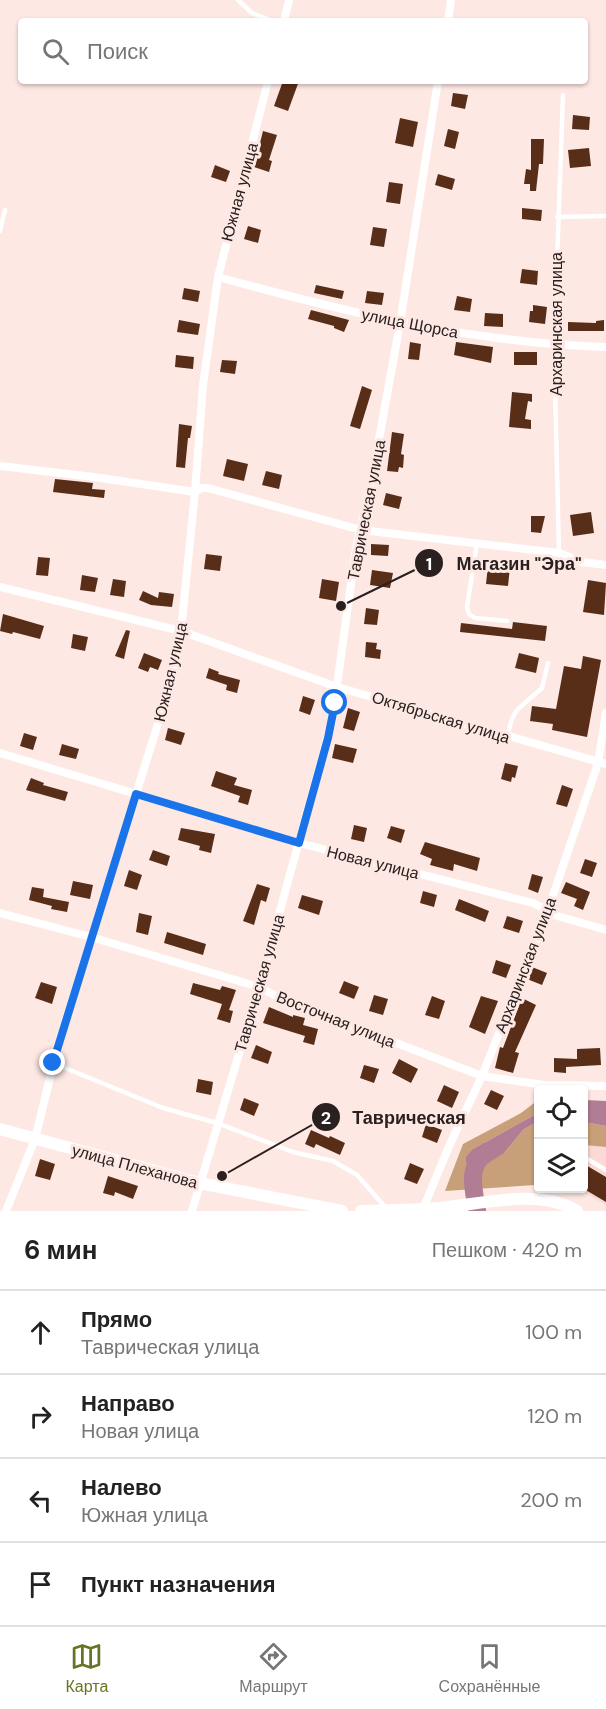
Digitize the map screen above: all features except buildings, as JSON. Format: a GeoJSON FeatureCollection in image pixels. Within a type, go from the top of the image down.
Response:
{"type":"FeatureCollection","features":[{"type":"Feature","properties":{"kind":"main road","name":"улица Плеханова"},"geometry":{"type":"LineString","coordinates":[[0,1129],[199,1183],[342,1211]]}},
{"type":"Feature","properties":{"kind":"main road"},"geometry":{"type":"LineString","coordinates":[[361,1211],[423,1209],[539,1199],[562,1204],[577,1211]]}},
{"type":"Feature","properties":{"kind":"street"},"geometry":{"type":"LineString","coordinates":[[285,18],[289,0]]}},
{"type":"Feature","properties":{"kind":"street"},"geometry":{"type":"LineString","coordinates":[[449,18],[452,0]]}},
{"type":"Feature","properties":{"kind":"street","name":"Южная улица"},"geometry":{"type":"LineString","coordinates":[[6,1211],[35,1138],[53,1063],[170,685],[181,631],[203,385],[218,277],[267,84]]}},
{"type":"Feature","properties":{"kind":"street","name":"Таврическая улица"},"geometry":{"type":"LineString","coordinates":[[192,1211],[259,987],[328,738],[356,548],[372,478],[400,323],[438,84]]}},
{"type":"Feature","properties":{"kind":"street","name":"улица Щорса"},"geometry":{"type":"LineString","coordinates":[[218,277],[317,304],[400,323],[505,340],[606,347]]}},
{"type":"Feature","properties":{"kind":"street"},"geometry":{"type":"LineString","coordinates":[[0,466],[195,492],[202,488],[214,489],[361,530],[559,553],[573,560],[606,565]]}},
{"type":"Feature","properties":{"kind":"street","name":"Октябрьская улица"},"geometry":{"type":"LineString","coordinates":[[0,587],[181,631],[337,687],[602,764]]}},
{"type":"Feature","properties":{"kind":"street","name":"Архаринская улица"},"geometry":{"type":"LineString","coordinates":[[423,1209],[482,1076],[547,913],[602,764],[606,713]]}},
{"type":"Feature","properties":{"kind":"street","name":"Новая улица"},"geometry":{"type":"LineString","coordinates":[[0,753],[299,843],[533,903],[547,913],[606,930]]}},
{"type":"Feature","properties":{"kind":"street","name":"Восточная улица"},"geometry":{"type":"LineString","coordinates":[[0,913],[91,937],[259,987],[282,999],[482,1076],[544,1085],[606,1086]]}},
{"type":"Feature","properties":{"kind":"lane"},"geometry":{"type":"LineString","coordinates":[[238,0],[252,13],[264,18]]}},
{"type":"Feature","properties":{"kind":"lane","name":"Архаринская улица"},"geometry":{"type":"LineString","coordinates":[[559,553],[554,345],[563,95]]}},
{"type":"Feature","properties":{"kind":"lane"},"geometry":{"type":"LineString","coordinates":[[0,231],[5,210]]}},
{"type":"Feature","properties":{"kind":"lane"},"geometry":{"type":"LineString","coordinates":[[557,217],[606,216]]}},
{"type":"Feature","properties":{"kind":"lane"},"geometry":{"type":"LineString","coordinates":[[477,543],[466,607],[469,614],[475,618],[507,621]]}},
{"type":"Feature","properties":{"kind":"lane"},"geometry":{"type":"LineString","coordinates":[[507,737],[517,710],[542,688],[548,663]]}},
{"type":"Feature","properties":{"kind":"lane"},"geometry":{"type":"LineString","coordinates":[[53,1063],[163,1108],[217,1123],[293,1152],[333,1161],[357,1175],[387,1210]]}},
{"type":"Feature","properties":{"kind":"lane"},"geometry":{"type":"LineString","coordinates":[[588,1159],[606,1170]]}},
{"type":"Feature","properties":{"kind":"shaded area"},"geometry":{"type":"Polygon","coordinates":[[[588,1100],[606,1101],[606,1126],[588,1123],[588,1100]]]}},
{"type":"Feature","properties":{"kind":"shaded area"},"geometry":{"type":"Polygon","coordinates":[[[534,1103],[534,1115],[473,1149],[504,1153],[523,1130],[534,1123],[534,1185],[445,1191],[463,1144],[521,1113],[534,1103]]]}},
{"type":"Feature","properties":{"kind":"shaded area"},"geometry":{"type":"Polygon","coordinates":[[[534,1115],[534,1123],[523,1130],[504,1153],[472,1171],[466,1162],[466,1157],[473,1149],[534,1115]]]}},
{"type":"Feature","properties":{"kind":"shaded area"},"geometry":{"type":"Polygon","coordinates":[[[588,1123],[606,1126],[606,1147],[588,1145],[588,1123]]]}},
{"type":"Feature","properties":{"kind":"shaded area"},"geometry":{"type":"Polygon","coordinates":[[[588,1145],[606,1147],[606,1205],[585,1193],[588,1193],[588,1145]]]}},
{"type":"Feature","properties":{"kind":"waterway"},"geometry":{"type":"LineString","coordinates":[[477,1211],[473,1187],[474,1172],[480,1158],[486,1152]]}},
{"type":"Feature","properties":{"kind":"place","name":"Магазин \"Эра\""},"geometry":{"type":"Point","coordinates":[341,606]}},
{"type":"Feature","properties":{"kind":"place","name":"Таврическая"},"geometry":{"type":"Point","coordinates":[222,1176]}},
{"type":"Feature","properties":{"kind":"route"},"geometry":{"type":"LineString","coordinates":[[53,1063],[136,794],[299,843],[328,738],[335,703]]}}]}
